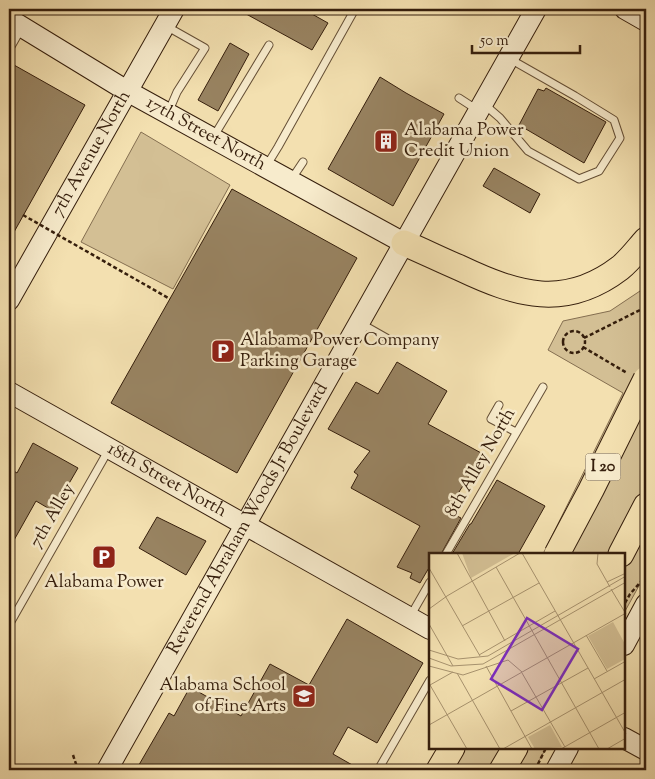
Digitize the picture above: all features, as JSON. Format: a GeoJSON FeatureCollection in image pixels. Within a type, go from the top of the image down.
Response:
{"type":"FeatureCollection","features":[{"type":"Feature","properties":{"kind":"highway"},"geometry":{"type":"LineString","coordinates":[[404,243],[500,286],[522,292],[544,294],[570,292],[598,282],[622,267],[646,240]]}},
{"type":"Feature","properties":{"kind":"highway","name":"I 20"},"geometry":{"type":"LineString","coordinates":[[558,553],[591,490],[638,377]]}},
{"type":"Feature","properties":{"kind":"highway"},"geometry":{"type":"LineString","coordinates":[[621,553],[646,506]]}},
{"type":"Feature","properties":{"kind":"highway"},"geometry":{"type":"LineString","coordinates":[[439,770],[451,749]]}},
{"type":"Feature","properties":{"kind":"highway"},"geometry":{"type":"LineString","coordinates":[[502,770],[513,749]]}},
{"type":"Feature","properties":{"kind":"street","name":"Reverend Abraham Woods Jr Boulevard"},"geometry":{"type":"LineString","coordinates":[[107,770],[536,9]]}},
{"type":"Feature","properties":{"kind":"street"},"geometry":{"type":"LineString","coordinates":[[625,9],[646,21]]}},
{"type":"Feature","properties":{"kind":"street","name":"7th Avenue North"},"geometry":{"type":"LineString","coordinates":[[9,300],[169,17]]}},
{"type":"Feature","properties":{"kind":"street","name":"17th Street North"},"geometry":{"type":"LineString","coordinates":[[15,23],[127,91],[404,243]]}},
{"type":"Feature","properties":{"kind":"street","name":"18th Street North"},"geometry":{"type":"LineString","coordinates":[[9,392],[429,628]]}},
{"type":"Feature","properties":{"kind":"street"},"geometry":{"type":"LineString","coordinates":[[625,643],[646,604]]}},
{"type":"Feature","properties":{"kind":"street"},"geometry":{"type":"LineString","coordinates":[[625,739],[646,750]]}},
{"type":"Feature","properties":{"kind":"street"},"geometry":{"type":"LineString","coordinates":[[556,770],[567,749]]}},
{"type":"Feature","properties":{"kind":"lane"},"geometry":{"type":"LineString","coordinates":[[265,167],[278,148],[355,9]]}},
{"type":"Feature","properties":{"kind":"lane"},"geometry":{"type":"LineString","coordinates":[[168,113],[177,92],[205,48],[169,17]]}},
{"type":"Feature","properties":{"kind":"lane"},"geometry":{"type":"LineString","coordinates":[[9,50],[15,23]]}},
{"type":"Feature","properties":{"kind":"lane"},"geometry":{"type":"LineString","coordinates":[[212,138],[269,45]]}},
{"type":"Feature","properties":{"kind":"lane"},"geometry":{"type":"LineString","coordinates":[[458,98],[481,107],[500,118],[528,151],[579,179],[599,171],[620,138],[614,120],[508,58]]}},
{"type":"Feature","properties":{"kind":"lane"},"geometry":{"type":"LineString","coordinates":[[290,181],[304,162]]}},
{"type":"Feature","properties":{"kind":"lane"},"geometry":{"type":"LineString","coordinates":[[360,323],[390,340]]}},
{"type":"Feature","properties":{"kind":"lane","name":"8th Alley North"},"geometry":{"type":"LineString","coordinates":[[447,553],[542,387]]}},
{"type":"Feature","properties":{"kind":"lane"},"geometry":{"type":"LineString","coordinates":[[499,405],[491,419],[516,432]]}},
{"type":"Feature","properties":{"kind":"lane","name":"7th Alley"},"geometry":{"type":"LineString","coordinates":[[9,625],[109,448]]}},
{"type":"Feature","properties":{"kind":"lane"},"geometry":{"type":"LineString","coordinates":[[409,618],[429,584]]}},
{"type":"Feature","properties":{"kind":"lane"},"geometry":{"type":"LineString","coordinates":[[378,770],[429,682]]}},
{"type":"Feature","properties":{"kind":"path"},"geometry":{"type":"LineString","coordinates":[[23,215],[170,299]]}},
{"type":"Feature","properties":{"kind":"path"},"geometry":{"type":"LineString","coordinates":[[584,338],[646,307]]}},
{"type":"Feature","properties":{"kind":"path"},"geometry":{"type":"LineString","coordinates":[[580,332],[584,338],[583,347],[577,353],[569,352],[564,347],[563,340],[566,333],[580,332]]}},
{"type":"Feature","properties":{"kind":"path"},"geometry":{"type":"LineString","coordinates":[[583,347],[638,377]]}},
{"type":"Feature","properties":{"kind":"path"},"geometry":{"type":"LineString","coordinates":[[534,770],[545,749]]}},
{"type":"Feature","properties":{"kind":"path"},"geometry":{"type":"LineString","coordinates":[[73,755],[78,770]]}},
{"type":"Feature","properties":{"kind":"shaded area"},"geometry":{"type":"Polygon","coordinates":[[[141,132],[230,185],[173,289],[81,242],[141,132]]]}},
{"type":"Feature","properties":{"kind":"shaded area"},"geometry":{"type":"Polygon","coordinates":[[[646,287],[646,573],[625,611],[625,553],[543,553],[623,393],[548,350],[563,321],[610,311],[646,287]]]}},
{"type":"Feature","properties":{"kind":"shaded area"},"geometry":{"type":"Polygon","coordinates":[[[446,749],[545,749],[534,770],[435,770],[446,749]]]}},
{"type":"Feature","properties":{"kind":"building"},"geometry":{"type":"Polygon","coordinates":[[[237,9],[303,9],[328,23],[312,50],[237,9]]]}},
{"type":"Feature","properties":{"kind":"building"},"geometry":{"type":"Polygon","coordinates":[[[230,43],[249,54],[218,111],[198,100],[230,43]]]}},
{"type":"Feature","properties":{"kind":"building"},"geometry":{"type":"Polygon","coordinates":[[[14,65],[85,105],[9,241],[9,75],[14,65]]]}},
{"type":"Feature","properties":{"kind":"building","name":"Alabama Power Credit Union"},"geometry":{"type":"Polygon","coordinates":[[[380,77],[444,114],[393,206],[328,169],[380,77]]]}},
{"type":"Feature","properties":{"kind":"building"},"geometry":{"type":"Polygon","coordinates":[[[546,88],[606,122],[584,163],[519,125],[538,89],[544,91],[546,88]]]}},
{"type":"Feature","properties":{"kind":"building"},"geometry":{"type":"Polygon","coordinates":[[[494,168],[540,194],[530,213],[483,186],[494,168]]]}},
{"type":"Feature","properties":{"kind":"building","name":"Alabama Power Company Parking Garage"},"geometry":{"type":"Polygon","coordinates":[[[232,189],[357,258],[237,473],[111,403],[232,189]]]}},
{"type":"Feature","properties":{"kind":"building"},"geometry":{"type":"Polygon","coordinates":[[[397,362],[447,391],[428,424],[483,454],[447,511],[461,518],[442,553],[429,553],[429,568],[420,583],[410,578],[412,573],[397,567],[420,526],[351,488],[358,475],[354,472],[370,451],[328,429],[356,382],[378,394],[397,362]]]}},
{"type":"Feature","properties":{"kind":"building"},"geometry":{"type":"Polygon","coordinates":[[[33,443],[78,468],[53,511],[36,501],[9,549],[9,468],[17,473],[33,443]]]}},
{"type":"Feature","properties":{"kind":"building"},"geometry":{"type":"Polygon","coordinates":[[[497,480],[545,506],[519,553],[453,553],[497,480]]]}},
{"type":"Feature","properties":{"kind":"building"},"geometry":{"type":"Polygon","coordinates":[[[157,517],[206,541],[186,575],[139,548],[157,517]]]}},
{"type":"Feature","properties":{"kind":"building"},"geometry":{"type":"Polygon","coordinates":[[[347,619],[423,663],[377,743],[348,727],[333,754],[361,770],[136,770],[169,713],[174,716],[190,687],[241,716],[270,664],[309,685],[347,619]]]}},
{"type":"Feature","properties":{"kind":"place","name":"Alabama Power Credit Union"},"geometry":{"type":"Point","coordinates":[386,141]}},
{"type":"Feature","properties":{"kind":"place","name":"Alabama Power Company Parking Garage"},"geometry":{"type":"Point","coordinates":[223,351]}},
{"type":"Feature","properties":{"kind":"place","name":"Alabama Power"},"geometry":{"type":"Point","coordinates":[104,557]}},
{"type":"Feature","properties":{"kind":"place","name":"Alabama School of Fine Arts"},"geometry":{"type":"Point","coordinates":[304,696]}}]}
